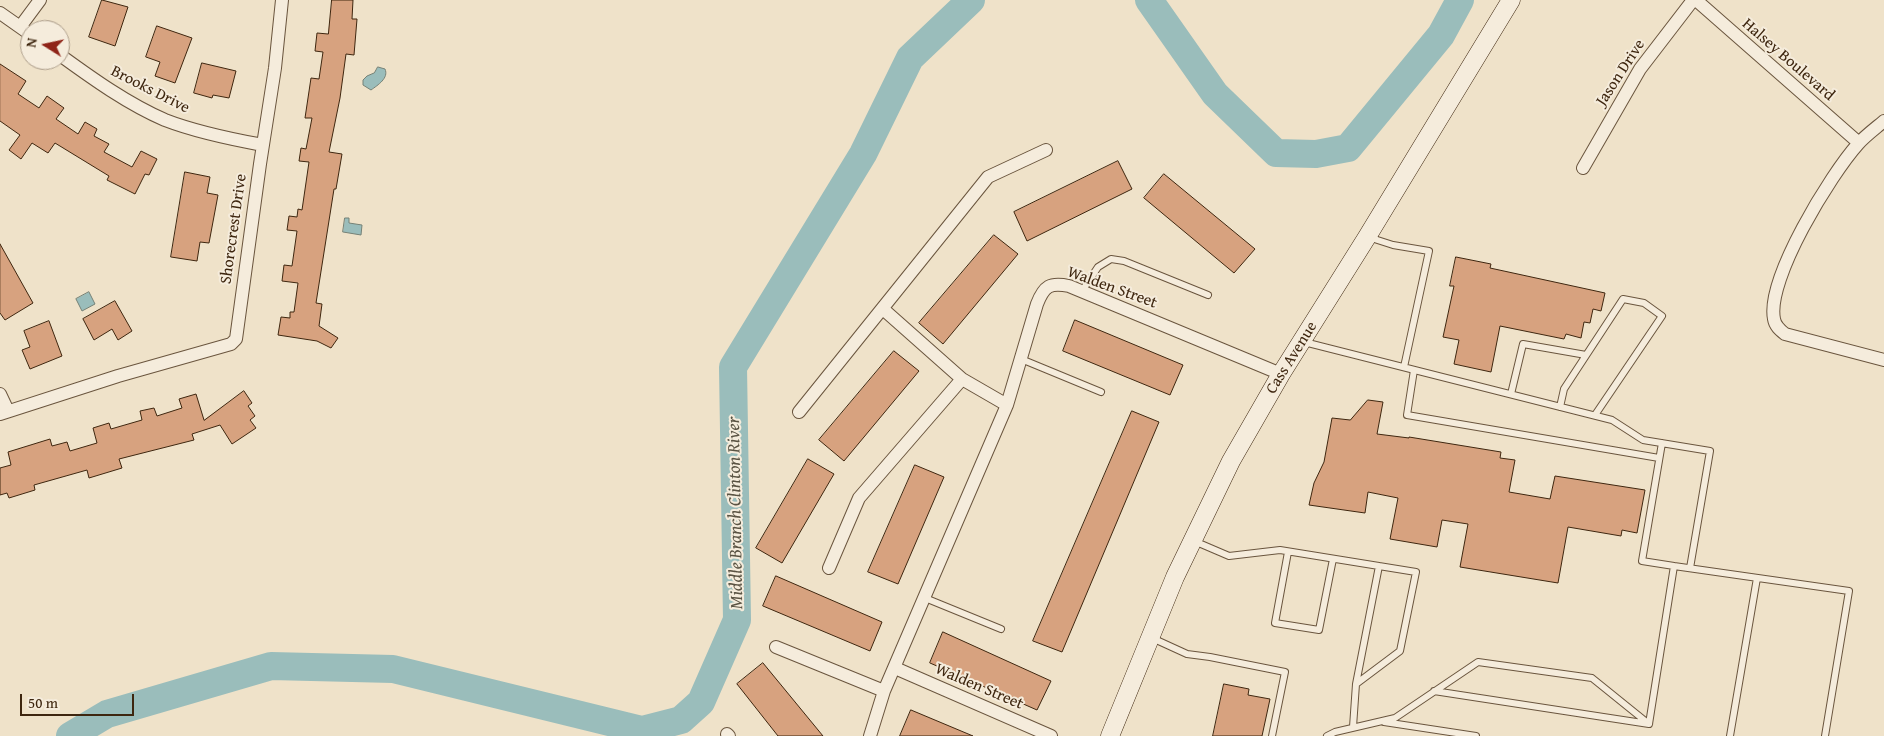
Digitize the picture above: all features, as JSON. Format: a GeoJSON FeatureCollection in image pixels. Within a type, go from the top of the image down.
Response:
{"type":"FeatureCollection","features":[{"type":"Feature","properties":{"kind":"main road","name":"Cass Avenue"},"geometry":{"type":"LineString","coordinates":[[1110,736],[1193,540],[1231,462],[1281,374],[1511,0]]}},
{"type":"Feature","properties":{"kind":"street"},"geometry":{"type":"LineString","coordinates":[[30,20],[40,0]]}},
{"type":"Feature","properties":{"kind":"street","name":"Shorecrest Drive"},"geometry":{"type":"LineString","coordinates":[[4,412],[118,376],[231,344],[236,339],[275,68],[282,0]]}},
{"type":"Feature","properties":{"kind":"street","name":"Halsey Boulevard"},"geometry":{"type":"LineString","coordinates":[[1694,0],[1859,143]]}},
{"type":"Feature","properties":{"kind":"street","name":"Jason Drive"},"geometry":{"type":"LineString","coordinates":[[1583,168],[1640,69],[1694,0]]}},
{"type":"Feature","properties":{"kind":"street"},"geometry":{"type":"LineString","coordinates":[[0,13],[20,27]]}},
{"type":"Feature","properties":{"kind":"street","name":"Brooks Drive"},"geometry":{"type":"LineString","coordinates":[[70,62],[99,83],[165,120],[263,146]]}},
{"type":"Feature","properties":{"kind":"street"},"geometry":{"type":"LineString","coordinates":[[1884,120],[1859,143],[1822,193],[1782,274],[1773,309],[1774,320],[1778,328],[1785,334],[1794,338],[1884,360]]}},
{"type":"Feature","properties":{"kind":"street"},"geometry":{"type":"LineString","coordinates":[[799,412],[988,177],[1046,150]]}},
{"type":"Feature","properties":{"kind":"street","name":"Walden Street"},"geometry":{"type":"LineString","coordinates":[[870,736],[884,691],[1007,405],[1037,304],[1048,286],[1057,283],[1082,291],[1281,374]]}},
{"type":"Feature","properties":{"kind":"street"},"geometry":{"type":"LineString","coordinates":[[883,309],[962,379],[1007,405]]}},
{"type":"Feature","properties":{"kind":"street"},"geometry":{"type":"LineString","coordinates":[[829,568],[858,498],[962,379]]}},
{"type":"Feature","properties":{"kind":"street"},"geometry":{"type":"LineString","coordinates":[[0,394],[4,412]]}},
{"type":"Feature","properties":{"kind":"street"},"geometry":{"type":"LineString","coordinates":[[776,647],[884,691]]}},
{"type":"Feature","properties":{"kind":"street","name":"Walden Street"},"geometry":{"type":"LineString","coordinates":[[895,668],[1051,736]]}},
{"type":"Feature","properties":{"kind":"lane"},"geometry":{"type":"LineString","coordinates":[[1367,237],[1393,245],[1429,251],[1404,367]]}},
{"type":"Feature","properties":{"kind":"lane"},"geometry":{"type":"LineString","coordinates":[[1082,291],[1098,267],[1110,259],[1124,261],[1208,295]]}},
{"type":"Feature","properties":{"kind":"lane"},"geometry":{"type":"LineString","coordinates":[[1560,407],[1564,389],[1623,299],[1644,302],[1662,316],[1595,416]]}},
{"type":"Feature","properties":{"kind":"lane"},"geometry":{"type":"LineString","coordinates":[[1302,342],[1612,420],[1644,440],[1710,451],[1690,568]]}},
{"type":"Feature","properties":{"kind":"lane"},"geometry":{"type":"LineString","coordinates":[[1511,394],[1523,344],[1586,355]]}},
{"type":"Feature","properties":{"kind":"lane"},"geometry":{"type":"LineString","coordinates":[[1021,359],[1101,392]]}},
{"type":"Feature","properties":{"kind":"lane"},"geometry":{"type":"LineString","coordinates":[[1414,370],[1407,415],[1659,458]]}},
{"type":"Feature","properties":{"kind":"lane"},"geometry":{"type":"LineString","coordinates":[[1662,443],[1642,561],[1849,591],[1825,736]]}},
{"type":"Feature","properties":{"kind":"lane"},"geometry":{"type":"LineString","coordinates":[[1193,540],[1228,556],[1280,550],[1416,572],[1400,652],[1356,684]]}},
{"type":"Feature","properties":{"kind":"lane"},"geometry":{"type":"LineString","coordinates":[[1288,552],[1275,623],[1319,630],[1333,559]]}},
{"type":"Feature","properties":{"kind":"lane"},"geometry":{"type":"LineString","coordinates":[[1353,727],[1356,684],[1379,566]]}},
{"type":"Feature","properties":{"kind":"lane"},"geometry":{"type":"LineString","coordinates":[[1649,724],[1674,566]]}},
{"type":"Feature","properties":{"kind":"lane"},"geometry":{"type":"LineString","coordinates":[[1730,736],[1757,578]]}},
{"type":"Feature","properties":{"kind":"lane"},"geometry":{"type":"LineString","coordinates":[[925,598],[1001,629]]}},
{"type":"Feature","properties":{"kind":"lane"},"geometry":{"type":"LineString","coordinates":[[1150,638],[1187,654],[1210,656],[1285,672],[1272,736]]}},
{"type":"Feature","properties":{"kind":"lane"},"geometry":{"type":"LineString","coordinates":[[1327,736],[1353,727],[1394,718],[1478,662],[1592,678],[1649,724]]}},
{"type":"Feature","properties":{"kind":"lane"},"geometry":{"type":"LineString","coordinates":[[1434,691],[1649,724]]}},
{"type":"Feature","properties":{"kind":"lane"},"geometry":{"type":"LineString","coordinates":[[1380,721],[1476,736]]}},
{"type":"Feature","properties":{"kind":"water"},"geometry":{"type":"Polygon","coordinates":[[[378,67],[385,69],[386,72],[382,81],[371,90],[363,85],[363,80],[374,73],[378,67]]]}},
{"type":"Feature","properties":{"kind":"water"},"geometry":{"type":"Polygon","coordinates":[[[345,218],[349,218],[349,223],[362,225],[361,235],[343,232],[345,218]]]}},
{"type":"Feature","properties":{"kind":"water"},"geometry":{"type":"Polygon","coordinates":[[[89,292],[95,304],[82,311],[76,299],[89,292]]]}},
{"type":"Feature","properties":{"kind":"building"},"geometry":{"type":"Polygon","coordinates":[[[102,0],[128,7],[115,46],[89,37],[102,0]]]}},
{"type":"Feature","properties":{"kind":"building"},"geometry":{"type":"Polygon","coordinates":[[[332,0],[353,0],[352,19],[357,19],[354,55],[346,54],[340,98],[329,152],[342,154],[336,189],[334,189],[316,303],[322,304],[319,326],[338,338],[331,348],[317,341],[278,335],[281,317],[290,318],[290,312],[294,312],[298,283],[282,281],[284,265],[292,266],[297,231],[287,230],[289,216],[297,217],[298,209],[302,210],[309,162],[299,161],[301,148],[306,149],[312,118],[305,118],[311,78],[319,79],[323,52],[315,51],[317,33],[328,34],[332,0]]]}},
{"type":"Feature","properties":{"kind":"building"},"geometry":{"type":"Polygon","coordinates":[[[157,26],[192,38],[175,83],[155,76],[160,62],[146,57],[157,26]]]}},
{"type":"Feature","properties":{"kind":"building"},"geometry":{"type":"Polygon","coordinates":[[[202,63],[236,71],[229,98],[213,95],[212,98],[194,93],[202,63]]]}},
{"type":"Feature","properties":{"kind":"building"},"geometry":{"type":"Polygon","coordinates":[[[0,64],[26,81],[18,94],[39,108],[47,96],[64,108],[56,119],[78,134],[85,122],[97,129],[94,136],[109,144],[104,152],[132,167],[141,151],[157,159],[149,175],[145,174],[135,194],[107,180],[109,176],[55,143],[48,153],[32,143],[21,159],[9,150],[20,135],[0,121],[0,64]]]}},
{"type":"Feature","properties":{"kind":"building"},"geometry":{"type":"Polygon","coordinates":[[[1118,161],[1132,189],[1027,241],[1014,212],[1118,161]]]}},
{"type":"Feature","properties":{"kind":"building"},"geometry":{"type":"Polygon","coordinates":[[[185,172],[210,177],[207,193],[218,195],[209,243],[200,242],[197,261],[171,257],[185,172]]]}},
{"type":"Feature","properties":{"kind":"building"},"geometry":{"type":"Polygon","coordinates":[[[1164,174],[1255,249],[1234,273],[1144,198],[1164,174]]]}},
{"type":"Feature","properties":{"kind":"building"},"geometry":{"type":"Polygon","coordinates":[[[994,235],[1018,254],[943,344],[919,323],[994,235]]]}},
{"type":"Feature","properties":{"kind":"building"},"geometry":{"type":"Polygon","coordinates":[[[0,244],[33,303],[5,320],[0,313],[0,244]]]}},
{"type":"Feature","properties":{"kind":"building"},"geometry":{"type":"Polygon","coordinates":[[[1456,257],[1491,264],[1490,268],[1605,293],[1601,311],[1593,309],[1590,323],[1584,322],[1581,338],[1566,334],[1564,339],[1500,326],[1491,372],[1454,364],[1459,340],[1443,337],[1454,286],[1450,286],[1456,257]]]}},
{"type":"Feature","properties":{"kind":"building"},"geometry":{"type":"Polygon","coordinates":[[[115,301],[132,331],[118,340],[112,329],[94,340],[83,319],[115,301]]]}},
{"type":"Feature","properties":{"kind":"building"},"geometry":{"type":"Polygon","coordinates":[[[1075,320],[1183,365],[1170,395],[1063,351],[1075,320]]]}},
{"type":"Feature","properties":{"kind":"building"},"geometry":{"type":"Polygon","coordinates":[[[49,321],[62,356],[30,369],[22,350],[30,347],[24,331],[49,321]]]}},
{"type":"Feature","properties":{"kind":"building"},"geometry":{"type":"Polygon","coordinates":[[[894,351],[919,371],[844,461],[819,440],[894,351]]]}},
{"type":"Feature","properties":{"kind":"building"},"geometry":{"type":"Polygon","coordinates":[[[244,391],[252,403],[248,406],[255,416],[250,420],[256,428],[232,444],[220,425],[192,434],[194,440],[119,459],[122,468],[89,478],[87,470],[34,485],[35,490],[9,498],[7,493],[0,495],[0,468],[11,465],[8,452],[50,439],[52,446],[67,442],[70,451],[97,443],[93,428],[109,423],[111,429],[142,420],[140,411],[154,408],[157,416],[182,408],[179,399],[196,394],[204,420],[244,391]]]}},
{"type":"Feature","properties":{"kind":"building"},"geometry":{"type":"Polygon","coordinates":[[[1368,400],[1383,402],[1377,434],[1409,437],[1501,452],[1500,458],[1515,460],[1509,492],[1550,499],[1555,476],[1645,490],[1637,533],[1622,530],[1621,536],[1568,527],[1558,583],[1460,567],[1468,524],[1442,520],[1437,547],[1390,539],[1398,498],[1368,492],[1365,513],[1309,505],[1314,483],[1324,462],[1332,418],[1350,420],[1368,400]]]}},
{"type":"Feature","properties":{"kind":"building"},"geometry":{"type":"Polygon","coordinates":[[[1132,411],[1159,422],[1062,652],[1033,641],[1132,411]]]}},
{"type":"Feature","properties":{"kind":"building"},"geometry":{"type":"Polygon","coordinates":[[[808,459],[834,474],[782,563],[756,548],[808,459]]]}},
{"type":"Feature","properties":{"kind":"building"},"geometry":{"type":"Polygon","coordinates":[[[915,465],[944,477],[898,584],[868,572],[915,465]]]}},
{"type":"Feature","properties":{"kind":"building"},"geometry":{"type":"Polygon","coordinates":[[[776,576],[882,622],[870,651],[763,606],[776,576]]]}},
{"type":"Feature","properties":{"kind":"building"},"geometry":{"type":"Polygon","coordinates":[[[943,632],[1051,681],[1037,710],[930,663],[943,632]]]}},
{"type":"Feature","properties":{"kind":"building"},"geometry":{"type":"Polygon","coordinates":[[[763,663],[823,736],[778,736],[737,684],[763,663]]]}},
{"type":"Feature","properties":{"kind":"building"},"geometry":{"type":"Polygon","coordinates":[[[1224,684],[1249,689],[1248,695],[1270,699],[1262,736],[1213,736],[1224,684]]]}},
{"type":"Feature","properties":{"kind":"building"},"geometry":{"type":"Polygon","coordinates":[[[911,710],[973,736],[900,736],[911,710]]]}},
{"type":"Feature","properties":{"kind":"waterway","name":"Middle Branch Clinton River"},"geometry":{"type":"LineString","coordinates":[[70,736],[107,714],[271,666],[393,669],[642,730],[681,720],[701,702],[737,620],[733,367],[863,154],[910,58],[971,0]]}},
{"type":"Feature","properties":{"kind":"waterway","name":"Middle Branch Clinton River"},"geometry":{"type":"LineString","coordinates":[[1149,0],[1215,94],[1276,153],[1316,154],[1348,148],[1441,35],[1460,0]]}},
{"type":"Feature","properties":{"kind":"waterway","name":"Middle Branch Clinton River"},"geometry":{"type":"LineString","coordinates":[[639,736],[642,730]]}}]}
